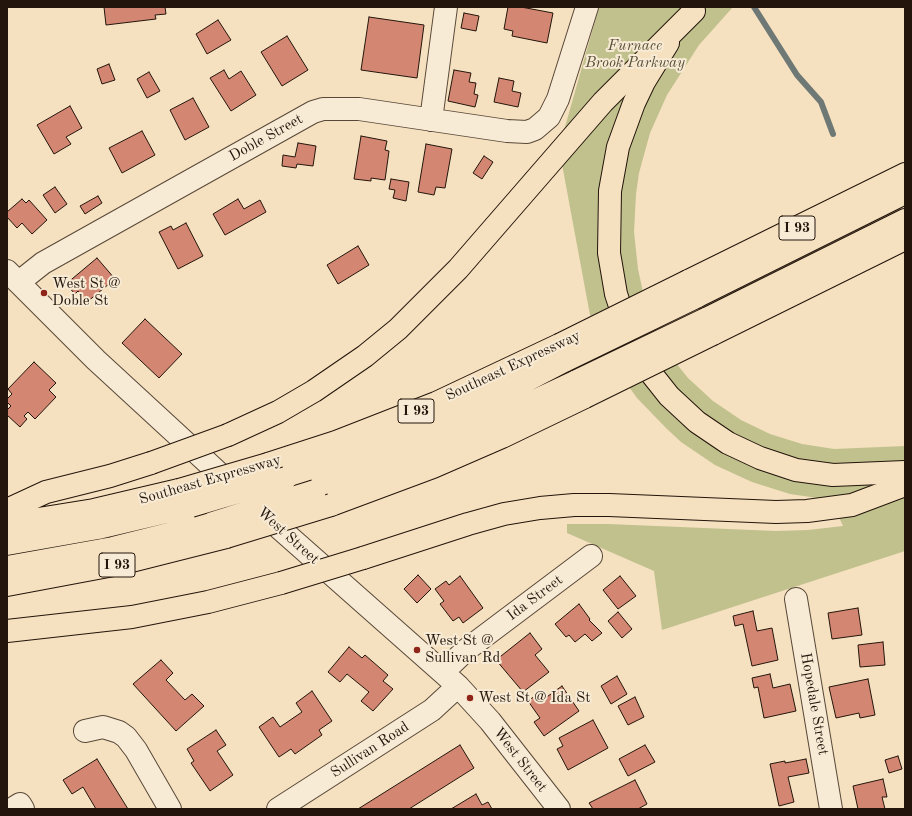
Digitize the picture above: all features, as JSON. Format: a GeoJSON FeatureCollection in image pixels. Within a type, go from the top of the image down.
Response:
{"type":"FeatureCollection","features":[{"type":"Feature","properties":{"kind":"main road"},"geometry":{"type":"LineString","coordinates":[[7,510],[46,492],[110,476],[228,435],[278,412],[314,391],[365,356],[398,329],[458,268],[612,93],[695,9]]}},
{"type":"Feature","properties":{"kind":"main road"},"geometry":{"type":"LineString","coordinates":[[695,9],[665,47],[644,82],[625,124],[613,169],[610,191],[608,232],[612,274],[622,315],[637,350],[657,382],[682,410],[712,433],[743,451],[778,464],[814,473],[852,475],[905,472]]}},
{"type":"Feature","properties":{"kind":"main road","name":"Southeast Expressway"},"geometry":{"type":"LineString","coordinates":[[7,524],[185,498],[268,464],[336,442],[563,352],[692,289],[905,174]]}},
{"type":"Feature","properties":{"kind":"main road","name":"I 93"},"geometry":{"type":"LineString","coordinates":[[692,289],[905,193]]}},
{"type":"Feature","properties":{"kind":"main road","name":"I 93"},"geometry":{"type":"LineString","coordinates":[[710,326],[905,220]]}},
{"type":"Feature","properties":{"kind":"main road","name":"I 93"},"geometry":{"type":"LineString","coordinates":[[7,585],[119,564],[219,530],[440,464],[502,437],[581,389],[710,326],[905,239]]}},
{"type":"Feature","properties":{"kind":"main road","name":"I 93"},"geometry":{"type":"LineString","coordinates":[[7,544],[98,528],[185,498],[286,478],[342,460],[443,420],[510,389],[563,352]]}},
{"type":"Feature","properties":{"kind":"main road"},"geometry":{"type":"LineString","coordinates":[[7,630],[132,617],[208,602],[281,583],[468,524],[504,514],[540,508],[574,505],[609,505],[776,512],[807,511],[852,505],[905,485]]}},
{"type":"Feature","properties":{"kind":"main road","name":"I 93"},"geometry":{"type":"LineString","coordinates":[[7,567],[219,530]]}},
{"type":"Feature","properties":{"kind":"street"},"geometry":{"type":"LineString","coordinates":[[431,120],[446,7]]}},
{"type":"Feature","properties":{"kind":"street","name":"Doble Street"},"geometry":{"type":"LineString","coordinates":[[13,276],[43,263],[313,112],[334,107],[346,108],[527,132],[542,124],[549,117],[558,99],[587,7]]}},
{"type":"Feature","properties":{"kind":"street","name":"West Street"},"geometry":{"type":"LineString","coordinates":[[13,276],[96,360],[171,431],[354,596],[451,679],[490,721],[558,809]]}},
{"type":"Feature","properties":{"kind":"street","name":"Ida Street"},"geometry":{"type":"LineString","coordinates":[[451,679],[466,650],[591,556]]}},
{"type":"Feature","properties":{"kind":"street","name":"Hopedale Street"},"geometry":{"type":"LineString","coordinates":[[796,599],[832,809]]}},
{"type":"Feature","properties":{"kind":"street","name":"Sullivan Road"},"geometry":{"type":"LineString","coordinates":[[278,809],[432,710],[451,679]]}},
{"type":"Feature","properties":{"kind":"street"},"geometry":{"type":"LineString","coordinates":[[85,731],[103,727],[119,732],[126,737],[136,750],[170,809]]}},
{"type":"Feature","properties":{"kind":"street"},"geometry":{"type":"LineString","coordinates":[[12,809],[20,804],[22,809]]}},
{"type":"Feature","properties":{"kind":"green space","name":"Furnace Brook Parkway"},"geometry":{"type":"Polygon","coordinates":[[[599,7],[733,7],[699,45],[667,95],[650,133],[639,173],[636,194],[634,232],[638,269],[646,306],[668,353],[688,378],[713,401],[741,420],[770,434],[802,444],[834,449],[905,446],[905,551],[662,630],[654,571],[567,533],[567,524],[608,524],[776,531],[808,530],[843,526],[831,500],[790,494],[752,482],[715,465],[681,442],[637,398],[624,380],[590,315],[559,148],[599,7]]]}},
{"type":"Feature","properties":{"kind":"building"},"geometry":{"type":"Polygon","coordinates":[[[104,7],[165,7],[166,14],[155,15],[156,19],[106,25],[104,7]]]}},
{"type":"Feature","properties":{"kind":"building"},"geometry":{"type":"Polygon","coordinates":[[[508,7],[521,7],[553,13],[547,43],[512,36],[513,31],[504,29],[508,7]]]}},
{"type":"Feature","properties":{"kind":"building"},"geometry":{"type":"Polygon","coordinates":[[[464,13],[479,16],[476,31],[461,28],[464,13]]]}},
{"type":"Feature","properties":{"kind":"building"},"geometry":{"type":"Polygon","coordinates":[[[369,17],[424,25],[417,78],[361,70],[369,17]]]}},
{"type":"Feature","properties":{"kind":"building"},"geometry":{"type":"Polygon","coordinates":[[[218,20],[231,40],[207,54],[196,34],[218,20]]]}},
{"type":"Feature","properties":{"kind":"building"},"geometry":{"type":"Polygon","coordinates":[[[287,36],[308,70],[282,86],[261,52],[287,36]]]}},
{"type":"Feature","properties":{"kind":"building"},"geometry":{"type":"Polygon","coordinates":[[[109,64],[115,80],[102,84],[97,69],[109,64]]]}},
{"type":"Feature","properties":{"kind":"building"},"geometry":{"type":"Polygon","coordinates":[[[224,70],[229,79],[241,71],[256,95],[231,111],[210,78],[224,70]]]}},
{"type":"Feature","properties":{"kind":"building"},"geometry":{"type":"Polygon","coordinates":[[[454,70],[471,73],[469,82],[476,83],[474,94],[478,95],[475,107],[448,101],[454,70]]]}},
{"type":"Feature","properties":{"kind":"building"},"geometry":{"type":"Polygon","coordinates":[[[149,72],[160,91],[147,98],[137,79],[149,72]]]}},
{"type":"Feature","properties":{"kind":"building"},"geometry":{"type":"Polygon","coordinates":[[[499,78],[514,81],[512,91],[521,93],[518,107],[494,102],[499,78]]]}},
{"type":"Feature","properties":{"kind":"building"},"geometry":{"type":"Polygon","coordinates":[[[193,98],[209,127],[185,140],[170,110],[193,98]]]}},
{"type":"Feature","properties":{"kind":"building"},"geometry":{"type":"Polygon","coordinates":[[[70,106],[82,128],[66,137],[71,144],[54,154],[37,125],[70,106]]]}},
{"type":"Feature","properties":{"kind":"building"},"geometry":{"type":"Polygon","coordinates":[[[142,131],[155,155],[122,173],[109,148],[142,131]]]}},
{"type":"Feature","properties":{"kind":"building"},"geometry":{"type":"Polygon","coordinates":[[[361,136],[387,141],[385,150],[389,151],[385,180],[371,178],[371,181],[354,179],[361,136]]]}},
{"type":"Feature","properties":{"kind":"building"},"geometry":{"type":"Polygon","coordinates":[[[298,143],[316,146],[313,166],[297,164],[296,168],[282,166],[283,155],[295,157],[298,143]]]}},
{"type":"Feature","properties":{"kind":"building"},"geometry":{"type":"Polygon","coordinates":[[[426,144],[452,149],[445,188],[436,187],[434,195],[418,192],[426,144]]]}},
{"type":"Feature","properties":{"kind":"building"},"geometry":{"type":"Polygon","coordinates":[[[484,156],[493,162],[482,179],[473,173],[484,156]]]}},
{"type":"Feature","properties":{"kind":"building"},"geometry":{"type":"Polygon","coordinates":[[[391,179],[409,182],[406,201],[393,198],[395,190],[389,189],[391,179]]]}},
{"type":"Feature","properties":{"kind":"building"},"geometry":{"type":"Polygon","coordinates":[[[55,187],[67,204],[55,213],[43,195],[55,187]]]}},
{"type":"Feature","properties":{"kind":"building"},"geometry":{"type":"Polygon","coordinates":[[[98,196],[102,203],[85,214],[80,206],[98,196]]]}},
{"type":"Feature","properties":{"kind":"building"},"geometry":{"type":"Polygon","coordinates":[[[22,199],[26,203],[29,200],[47,220],[32,234],[22,223],[17,228],[7,217],[7,212],[22,199]]]}},
{"type":"Feature","properties":{"kind":"building"},"geometry":{"type":"Polygon","coordinates":[[[238,199],[244,209],[260,200],[266,212],[225,235],[213,214],[238,199]]]}},
{"type":"Feature","properties":{"kind":"building"},"geometry":{"type":"Polygon","coordinates":[[[186,223],[203,256],[178,269],[159,232],[171,226],[173,230],[186,223]]]}},
{"type":"Feature","properties":{"kind":"building"},"geometry":{"type":"Polygon","coordinates":[[[358,246],[369,265],[338,284],[327,265],[358,246]]]}},
{"type":"Feature","properties":{"kind":"building"},"geometry":{"type":"Polygon","coordinates":[[[97,258],[115,279],[87,302],[78,291],[75,294],[66,284],[97,258]]]}},
{"type":"Feature","properties":{"kind":"building"},"geometry":{"type":"Polygon","coordinates":[[[145,319],[182,354],[159,378],[122,343],[145,319]]]}},
{"type":"Feature","properties":{"kind":"building"},"geometry":{"type":"Polygon","coordinates":[[[34,362],[56,383],[49,390],[56,397],[35,419],[28,412],[24,416],[27,419],[20,427],[7,415],[7,410],[11,406],[7,402],[7,399],[12,394],[8,389],[34,362]]]}},
{"type":"Feature","properties":{"kind":"building"},"geometry":{"type":"Polygon","coordinates":[[[418,575],[431,589],[417,603],[404,589],[418,575]]]}},
{"type":"Feature","properties":{"kind":"building"},"geometry":{"type":"Polygon","coordinates":[[[460,576],[483,608],[463,623],[459,617],[453,621],[440,604],[444,601],[435,589],[446,581],[449,585],[460,576]]]}},
{"type":"Feature","properties":{"kind":"building"},"geometry":{"type":"Polygon","coordinates":[[[620,576],[636,596],[618,609],[603,590],[620,576]]]}},
{"type":"Feature","properties":{"kind":"building"},"geometry":{"type":"Polygon","coordinates":[[[579,604],[590,619],[589,620],[602,633],[592,641],[585,634],[575,642],[569,635],[566,637],[555,624],[579,604]]]}},
{"type":"Feature","properties":{"kind":"building"},"geometry":{"type":"Polygon","coordinates":[[[858,608],[862,635],[832,639],[828,613],[858,608]]]}},
{"type":"Feature","properties":{"kind":"building"},"geometry":{"type":"Polygon","coordinates":[[[753,611],[757,631],[772,628],[778,660],[752,666],[743,624],[735,626],[733,616],[753,611]]]}},
{"type":"Feature","properties":{"kind":"building"},"geometry":{"type":"Polygon","coordinates":[[[618,612],[632,629],[622,638],[608,621],[618,612]]]}},
{"type":"Feature","properties":{"kind":"building"},"geometry":{"type":"Polygon","coordinates":[[[530,633],[542,649],[535,655],[549,672],[523,692],[496,660],[530,633]]]}},
{"type":"Feature","properties":{"kind":"building"},"geometry":{"type":"Polygon","coordinates":[[[883,642],[885,665],[860,667],[858,645],[883,642]]]}},
{"type":"Feature","properties":{"kind":"building"},"geometry":{"type":"Polygon","coordinates":[[[349,647],[362,658],[365,655],[388,675],[383,681],[393,689],[373,711],[361,701],[369,692],[347,674],[340,682],[328,672],[349,647]]]}},
{"type":"Feature","properties":{"kind":"building"},"geometry":{"type":"Polygon","coordinates":[[[161,660],[173,673],[166,680],[185,700],[192,694],[204,706],[176,731],[133,684],[161,660]]]}},
{"type":"Feature","properties":{"kind":"building"},"geometry":{"type":"Polygon","coordinates":[[[770,674],[773,688],[790,684],[796,711],[764,718],[758,687],[754,688],[752,678],[770,674]]]}},
{"type":"Feature","properties":{"kind":"building"},"geometry":{"type":"Polygon","coordinates":[[[617,676],[627,694],[611,704],[601,686],[617,676]]]}},
{"type":"Feature","properties":{"kind":"building"},"geometry":{"type":"Polygon","coordinates":[[[868,679],[875,715],[860,718],[859,713],[836,718],[829,687],[868,679]]]}},
{"type":"Feature","properties":{"kind":"building"},"geometry":{"type":"Polygon","coordinates":[[[562,686],[579,711],[544,736],[534,722],[540,718],[528,701],[539,693],[544,699],[562,686]]]}},
{"type":"Feature","properties":{"kind":"building"},"geometry":{"type":"Polygon","coordinates":[[[312,691],[332,721],[319,730],[322,735],[295,754],[291,749],[279,757],[259,727],[273,717],[280,727],[302,712],[296,703],[312,691]]]}},
{"type":"Feature","properties":{"kind":"building"},"geometry":{"type":"Polygon","coordinates":[[[635,697],[644,717],[628,725],[618,706],[635,697]]]}},
{"type":"Feature","properties":{"kind":"building"},"geometry":{"type":"Polygon","coordinates":[[[593,720],[608,748],[568,770],[557,749],[563,746],[559,738],[593,720]]]}},
{"type":"Feature","properties":{"kind":"building"},"geometry":{"type":"Polygon","coordinates":[[[216,730],[226,745],[217,751],[233,775],[210,791],[191,763],[194,761],[187,749],[216,730]]]}},
{"type":"Feature","properties":{"kind":"building"},"geometry":{"type":"Polygon","coordinates":[[[460,745],[474,768],[409,809],[358,809],[460,745]]]}},
{"type":"Feature","properties":{"kind":"building"},"geometry":{"type":"Polygon","coordinates":[[[645,745],[655,762],[628,776],[619,759],[645,745]]]}},
{"type":"Feature","properties":{"kind":"building"},"geometry":{"type":"Polygon","coordinates":[[[898,756],[902,769],[889,773],[885,760],[898,756]]]}},
{"type":"Feature","properties":{"kind":"building"},"geometry":{"type":"Polygon","coordinates":[[[97,759],[128,809],[96,809],[83,787],[72,794],[63,780],[97,759]]]}},
{"type":"Feature","properties":{"kind":"building"},"geometry":{"type":"Polygon","coordinates":[[[806,759],[809,773],[788,777],[794,802],[779,806],[770,764],[806,759]]]}},
{"type":"Feature","properties":{"kind":"building"},"geometry":{"type":"Polygon","coordinates":[[[883,779],[887,797],[882,797],[885,809],[858,809],[853,786],[883,779]]]}},
{"type":"Feature","properties":{"kind":"building"},"geometry":{"type":"Polygon","coordinates":[[[635,780],[647,804],[638,809],[593,809],[589,803],[635,780]]]}},
{"type":"Feature","properties":{"kind":"building"},"geometry":{"type":"Polygon","coordinates":[[[476,794],[482,805],[488,802],[492,809],[451,809],[476,794]]]}},
{"type":"Feature","properties":{"kind":"waterway"},"geometry":{"type":"LineString","coordinates":[[754,7],[797,75],[821,102],[833,134]]}},
{"type":"Feature","properties":{"kind":"place","name":"West St @ Doble St"},"geometry":{"type":"Point","coordinates":[44,293]}},
{"type":"Feature","properties":{"kind":"place","name":"West St @ Sullivan Rd"},"geometry":{"type":"Point","coordinates":[417,650]}},
{"type":"Feature","properties":{"kind":"place","name":"West St @ Ida St"},"geometry":{"type":"Point","coordinates":[470,698]}}]}
